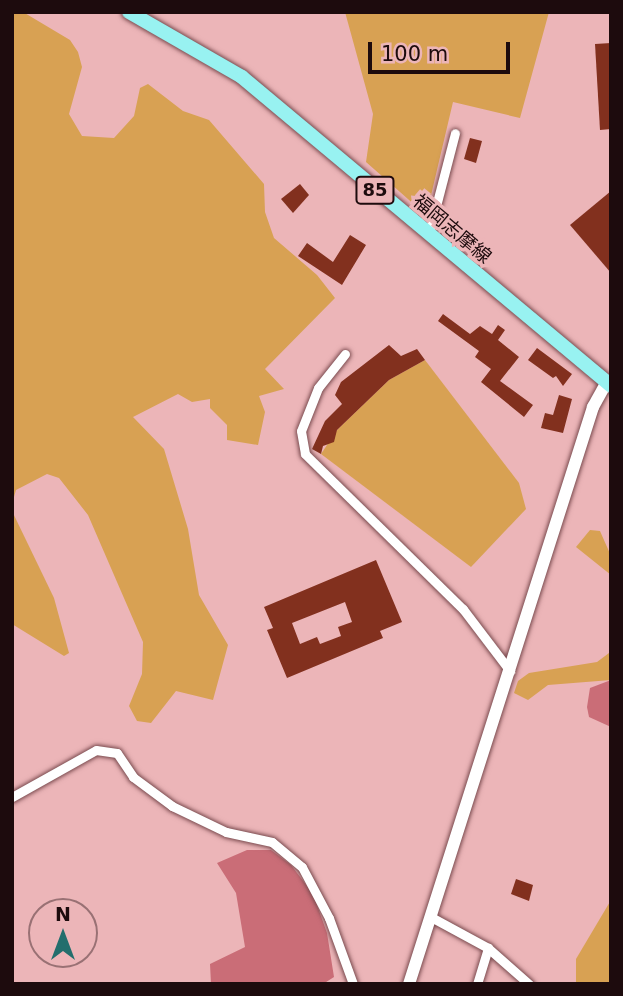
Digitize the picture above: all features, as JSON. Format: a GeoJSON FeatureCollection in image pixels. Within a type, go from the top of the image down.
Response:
{"type":"FeatureCollection","features":[{"type":"Feature","properties":{"kind":"main road","name":"福岡志摩線"},"geometry":{"type":"LineString","coordinates":[[128,12],[242,77],[609,383]]}},
{"type":"Feature","properties":{"kind":"street"},"geometry":{"type":"LineString","coordinates":[[429,233],[455,133]]}},
{"type":"Feature","properties":{"kind":"street"},"geometry":{"type":"LineString","coordinates":[[345,354],[318,388],[301,431],[305,454],[463,609],[510,671]]}},
{"type":"Feature","properties":{"kind":"street"},"geometry":{"type":"LineString","coordinates":[[409,984],[593,407],[609,383]]}},
{"type":"Feature","properties":{"kind":"street"},"geometry":{"type":"LineString","coordinates":[[12,797],[96,750],[117,753],[133,777],[173,806],[226,832],[272,842],[302,867],[329,918],[353,984]]}},
{"type":"Feature","properties":{"kind":"street"},"geometry":{"type":"LineString","coordinates":[[431,917],[488,948],[529,984]]}},
{"type":"Feature","properties":{"kind":"street"},"geometry":{"type":"LineString","coordinates":[[477,984],[488,948]]}},
{"type":"Feature","properties":{"kind":"shaded area"},"geometry":{"type":"Polygon","coordinates":[[[12,12],[23,12],[70,40],[78,52],[82,67],[69,114],[82,136],[114,138],[134,116],[140,88],[148,84],[183,111],[209,120],[264,184],[265,212],[274,238],[317,275],[335,298],[265,369],[284,389],[259,396],[265,412],[258,445],[227,440],[227,425],[210,408],[210,399],[192,402],[178,394],[133,417],[164,449],[188,529],[199,595],[228,645],[213,700],[176,691],[151,723],[137,721],[129,706],[142,674],[143,642],[88,515],[59,478],[47,474],[16,490],[12,504],[12,12]]]}},
{"type":"Feature","properties":{"kind":"shaded area"},"geometry":{"type":"Polygon","coordinates":[[[345,12],[549,12],[520,118],[453,102],[428,208],[417,207],[366,162],[373,114],[345,12]]]}},
{"type":"Feature","properties":{"kind":"shaded area"},"geometry":{"type":"Polygon","coordinates":[[[425,360],[519,483],[526,509],[471,567],[321,454],[337,430],[389,380],[425,360]]]}},
{"type":"Feature","properties":{"kind":"shaded area"},"geometry":{"type":"Polygon","coordinates":[[[12,511],[54,598],[69,653],[64,656],[12,624],[12,511]]]}},
{"type":"Feature","properties":{"kind":"shaded area"},"geometry":{"type":"Polygon","coordinates":[[[590,530],[600,531],[611,556],[611,575],[576,547],[590,530]]]}},
{"type":"Feature","properties":{"kind":"shaded area"},"geometry":{"type":"Polygon","coordinates":[[[611,644],[611,680],[548,685],[528,700],[514,693],[518,681],[529,673],[597,662],[609,653],[611,644]]]}},
{"type":"Feature","properties":{"kind":"shaded area"},"geometry":{"type":"Polygon","coordinates":[[[611,680],[611,727],[589,717],[587,707],[590,688],[611,680]]]}},
{"type":"Feature","properties":{"kind":"shaded area"},"geometry":{"type":"Polygon","coordinates":[[[247,850],[271,850],[291,865],[313,894],[327,933],[334,977],[323,984],[211,984],[210,964],[245,947],[236,893],[217,863],[247,850]]]}},
{"type":"Feature","properties":{"kind":"shaded area"},"geometry":{"type":"Polygon","coordinates":[[[611,900],[611,984],[576,984],[576,959],[611,900]]]}},
{"type":"Feature","properties":{"kind":"building"},"geometry":{"type":"Polygon","coordinates":[[[611,43],[611,129],[600,130],[595,44],[611,43]]]}},
{"type":"Feature","properties":{"kind":"building"},"geometry":{"type":"Polygon","coordinates":[[[470,138],[482,141],[476,163],[464,159],[470,138]]]}},
{"type":"Feature","properties":{"kind":"building"},"geometry":{"type":"Polygon","coordinates":[[[300,184],[309,195],[293,213],[281,199],[300,184]]]}},
{"type":"Feature","properties":{"kind":"building"},"geometry":{"type":"Polygon","coordinates":[[[611,191],[611,273],[570,225],[611,191]]]}},
{"type":"Feature","properties":{"kind":"building"},"geometry":{"type":"Polygon","coordinates":[[[350,235],[366,245],[342,285],[298,256],[307,243],[333,262],[350,235]]]}},
{"type":"Feature","properties":{"kind":"building"},"geometry":{"type":"Polygon","coordinates":[[[443,314],[470,334],[480,326],[492,334],[498,325],[505,330],[498,340],[519,357],[500,381],[533,405],[524,417],[481,382],[491,369],[475,357],[479,351],[438,321],[443,314]]]}},
{"type":"Feature","properties":{"kind":"building"},"geometry":{"type":"Polygon","coordinates":[[[389,345],[401,356],[417,349],[425,360],[389,380],[337,430],[334,442],[323,446],[321,454],[312,449],[325,421],[342,404],[335,395],[341,382],[389,345]]]}},
{"type":"Feature","properties":{"kind":"building"},"geometry":{"type":"Polygon","coordinates":[[[537,348],[572,374],[563,386],[556,376],[553,378],[528,360],[537,348]]]}},
{"type":"Feature","properties":{"kind":"building"},"geometry":{"type":"Polygon","coordinates":[[[559,395],[572,399],[563,433],[541,428],[545,413],[553,415],[559,395]]]}},
{"type":"Feature","properties":{"kind":"building"},"geometry":{"type":"Polygon","coordinates":[[[376,560],[402,622],[380,631],[383,638],[287,678],[267,630],[273,628],[264,607],[376,560]],[[345,602],[292,623],[300,644],[317,637],[320,644],[341,636],[338,627],[352,622],[345,602]]]}},
{"type":"Feature","properties":{"kind":"building"},"geometry":{"type":"Polygon","coordinates":[[[516,879],[533,885],[529,901],[511,894],[516,879]]]}}]}
